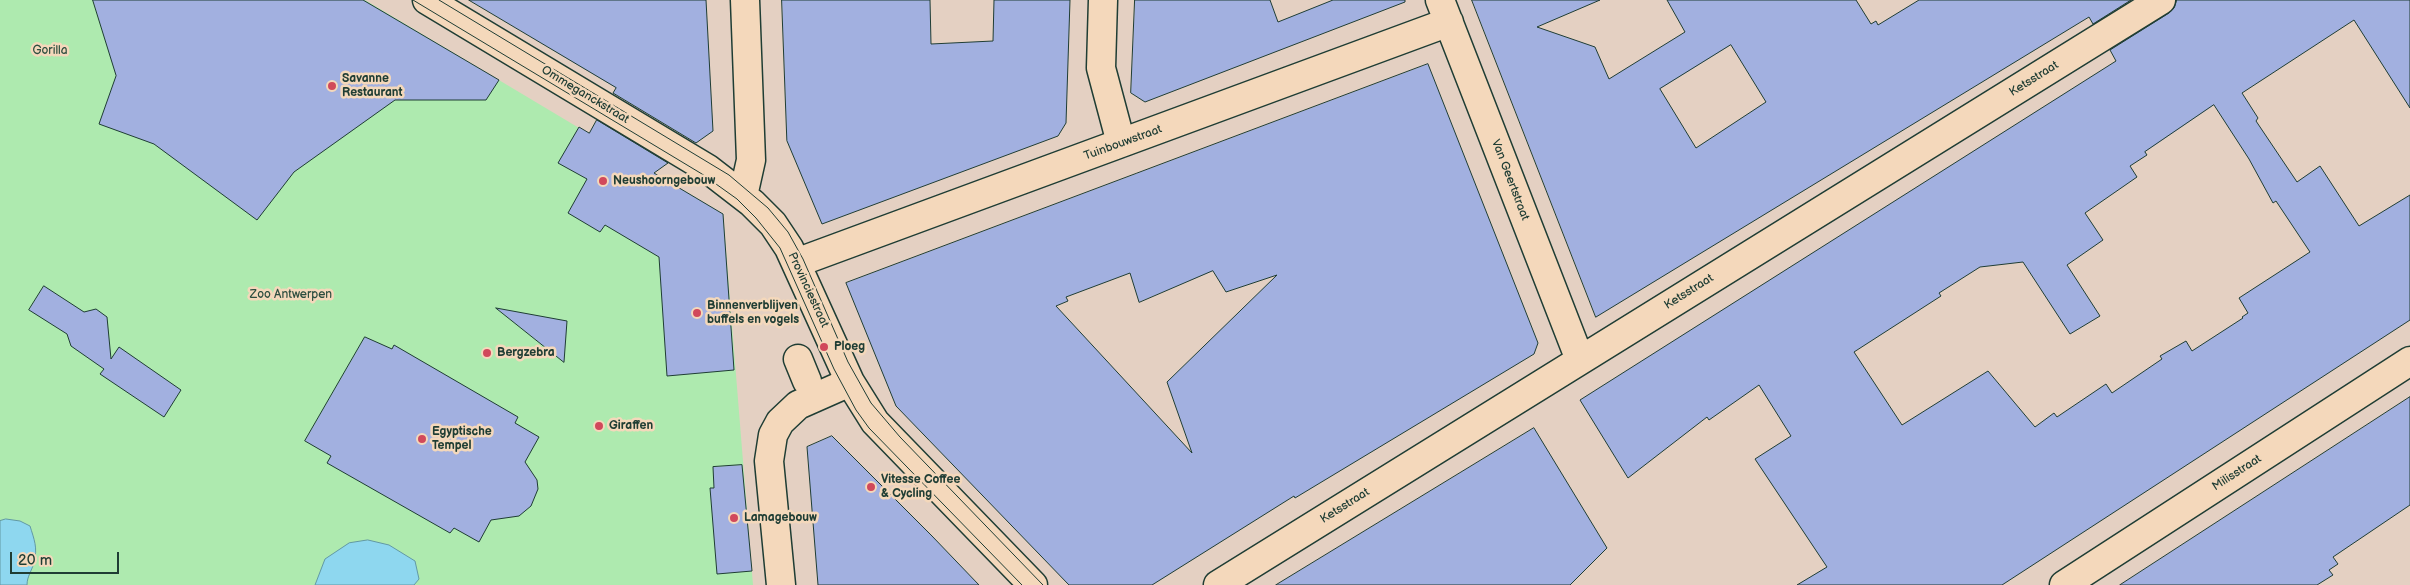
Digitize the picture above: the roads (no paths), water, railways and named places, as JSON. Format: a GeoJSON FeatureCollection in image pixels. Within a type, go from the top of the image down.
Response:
{"type":"FeatureCollection","features":[{"type":"Feature","properties":{"kind":"street","name":"Ommeganckstraat"},"geometry":{"type":"LineString","coordinates":[[427,0],[708,169],[740,193]]}},
{"type":"Feature","properties":{"kind":"street"},"geometry":{"type":"LineString","coordinates":[[740,193],[744,186],[751,160],[745,0]]}},
{"type":"Feature","properties":{"kind":"street"},"geometry":{"type":"LineString","coordinates":[[1103,0],[1101,68],[1122,143]]}},
{"type":"Feature","properties":{"kind":"street","name":"Ketsstraat"},"geometry":{"type":"LineString","coordinates":[[1218,585],[2161,0]]}},
{"type":"Feature","properties":{"kind":"street","name":"Tuinbouwstraat"},"geometry":{"type":"LineString","coordinates":[[796,262],[1122,143],[1444,11]]}},
{"type":"Feature","properties":{"kind":"street","name":"Van Geertstraat"},"geometry":{"type":"LineString","coordinates":[[1444,11],[1580,360]]}},
{"type":"Feature","properties":{"kind":"street","name":"Provinciestraat"},"geometry":{"type":"LineString","coordinates":[[740,193],[773,224],[796,262],[850,382],[874,422],[1033,585]]}},
{"type":"Feature","properties":{"kind":"street","name":"Milisstraat"},"geometry":{"type":"LineString","coordinates":[[2064,585],[2410,361]]}},
{"type":"Feature","properties":{"kind":"street"},"geometry":{"type":"LineString","coordinates":[[781,585],[769,461],[773,435],[780,422],[798,405],[850,382]]}},
{"type":"Feature","properties":{"kind":"water"},"geometry":{"type":"Polygon","coordinates":[[[6,519],[20,521],[30,526],[36,552],[27,585],[0,585],[0,521],[6,519]]]}},
{"type":"Feature","properties":{"kind":"water"},"geometry":{"type":"Polygon","coordinates":[[[368,540],[389,545],[415,561],[419,579],[414,585],[315,585],[325,559],[349,543],[368,540]]]}},
{"type":"Feature","properties":{"kind":"tram line"},"geometry":{"type":"LineString","coordinates":[[413,0],[702,174],[737,199],[756,218],[780,248],[834,369],[856,410],[869,428],[1022,585]]}},
{"type":"Feature","properties":{"kind":"tram line"},"geometry":{"type":"LineString","coordinates":[[439,0],[729,175],[768,208],[788,232],[803,259],[848,362],[871,403],[900,437],[1043,585]]}},
{"type":"Feature","properties":{"kind":"place","name":"Savanne Restaurant"},"geometry":{"type":"Point","coordinates":[332,86]}},
{"type":"Feature","properties":{"kind":"place","name":"Neushoorngebouw"},"geometry":{"type":"Point","coordinates":[603,181]}},
{"type":"Feature","properties":{"kind":"place","name":"Binnenverblijven buffels en vogels"},"geometry":{"type":"Point","coordinates":[697,313]}},
{"type":"Feature","properties":{"kind":"place","name":"Ploeg"},"geometry":{"type":"Point","coordinates":[824,347]}},
{"type":"Feature","properties":{"kind":"place","name":"Bergzebra"},"geometry":{"type":"Point","coordinates":[487,353]}},
{"type":"Feature","properties":{"kind":"place","name":"Giraffen"},"geometry":{"type":"Point","coordinates":[599,426]}},
{"type":"Feature","properties":{"kind":"place","name":"Egyptische Tempel"},"geometry":{"type":"Point","coordinates":[422,439]}},
{"type":"Feature","properties":{"kind":"place","name":"Vitesse Coffee & Cycling"},"geometry":{"type":"Point","coordinates":[871,487]}},
{"type":"Feature","properties":{"kind":"place","name":"Lamagebouw"},"geometry":{"type":"Point","coordinates":[734,518]}},
{"type":"Feature","properties":{"kind":"park label","name":"Gorilla"},"geometry":{"type":"Point","coordinates":[50,51]}},
{"type":"Feature","properties":{"kind":"park label","name":"Zoo Antwerpen"},"geometry":{"type":"Point","coordinates":[291,295]}}]}
